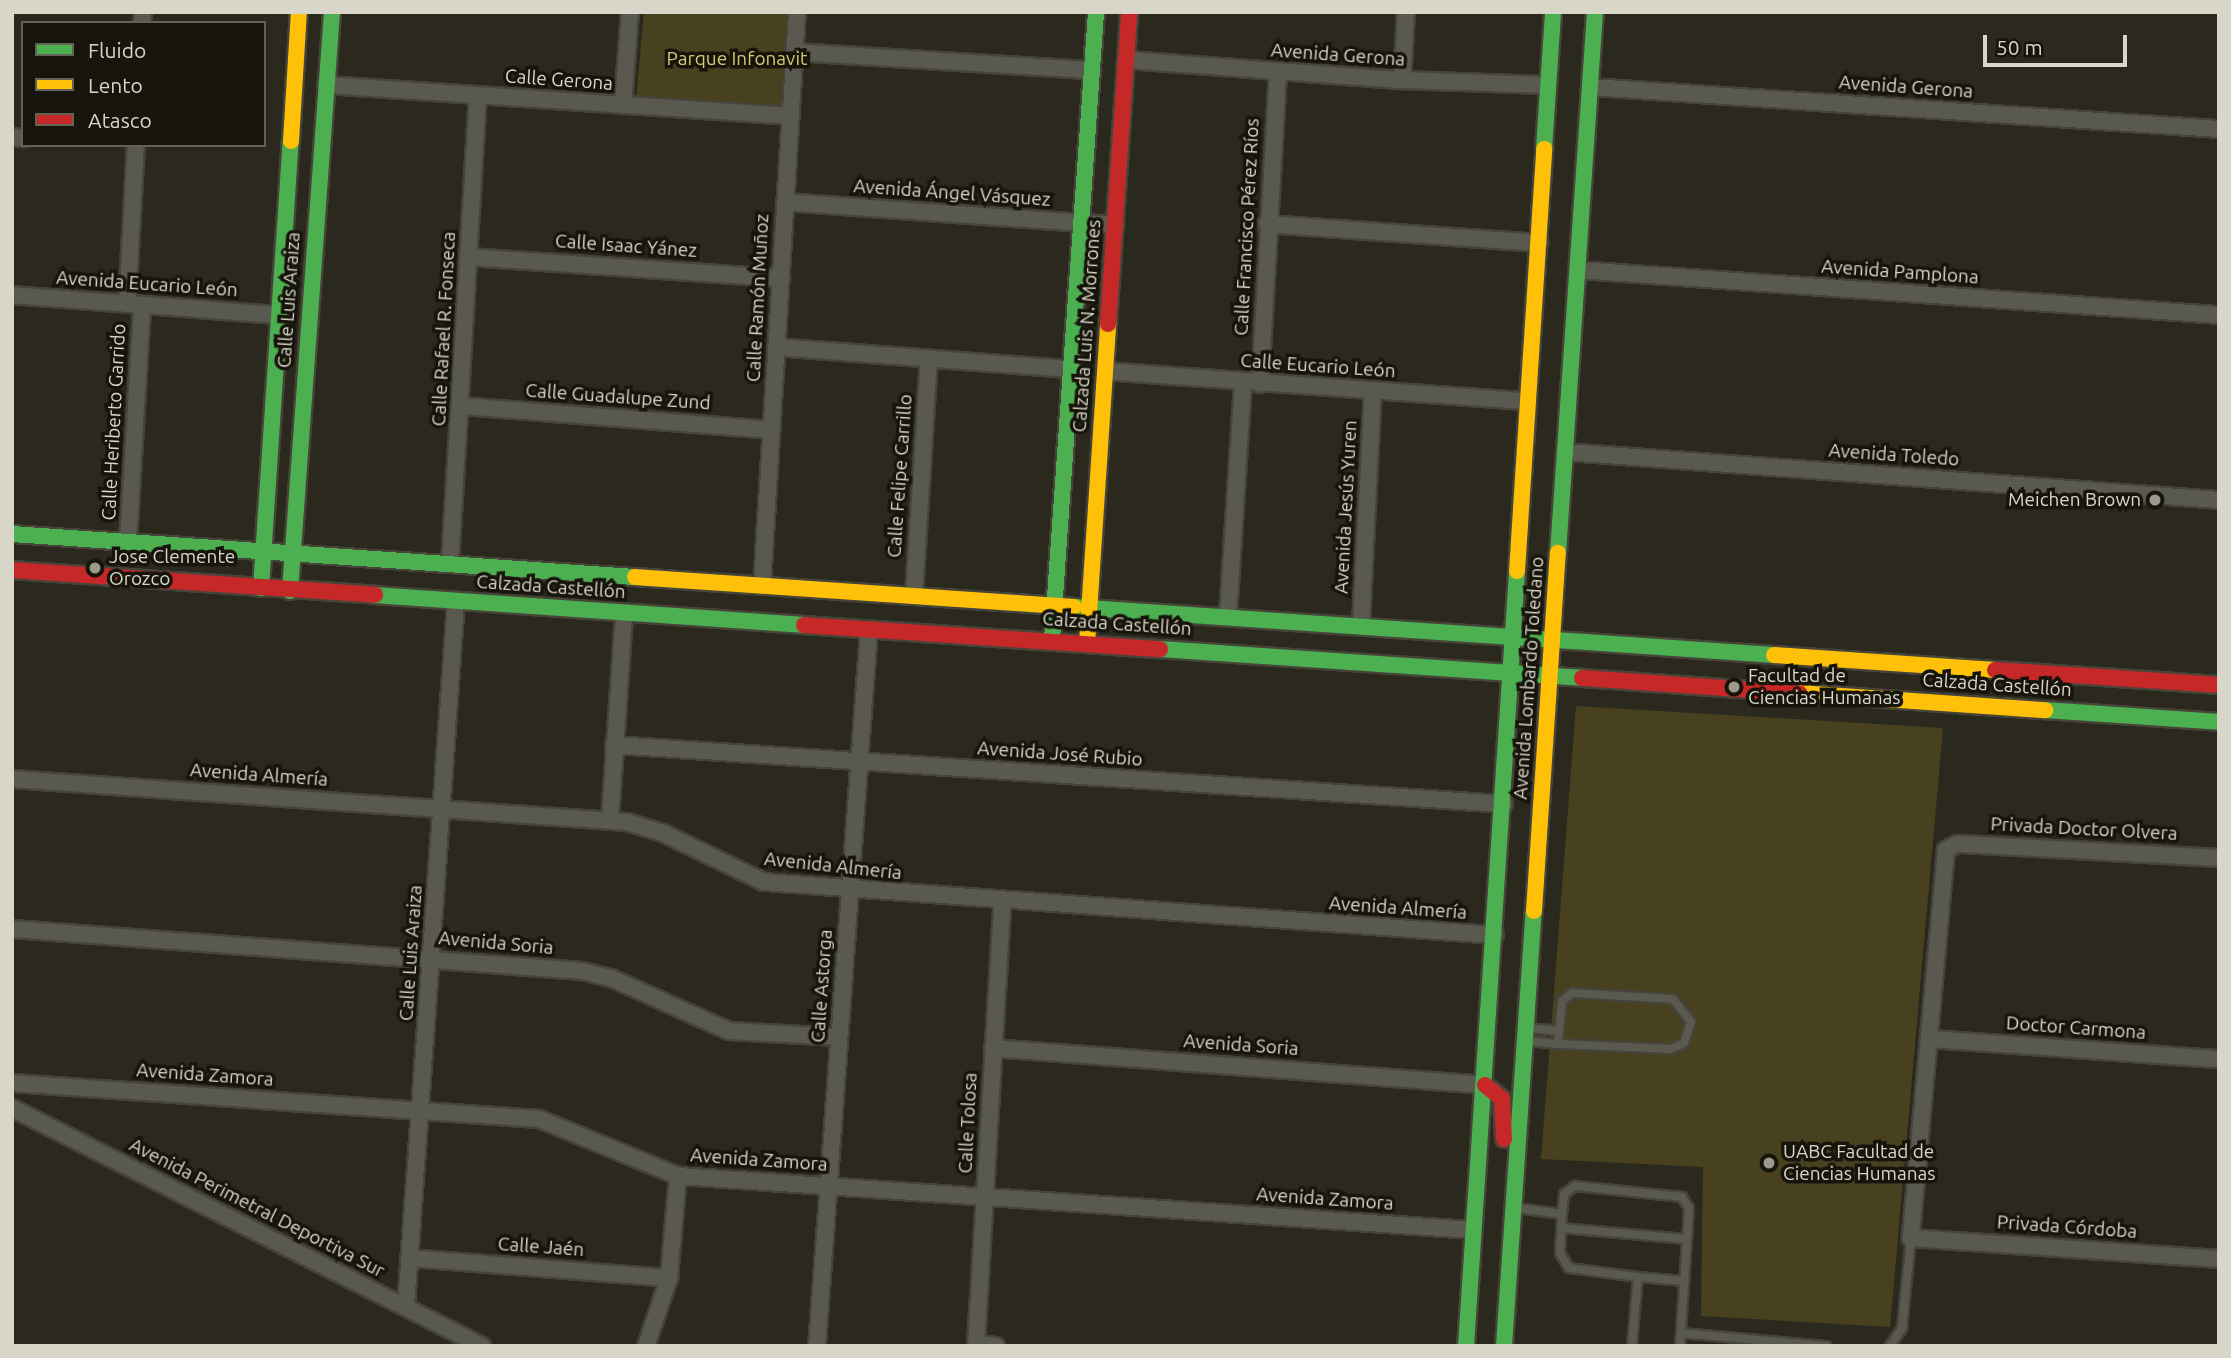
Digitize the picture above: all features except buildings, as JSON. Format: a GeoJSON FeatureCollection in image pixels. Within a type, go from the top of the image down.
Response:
{"type":"FeatureCollection","features":[{"type":"Feature","properties":{"kind":"main road","name":"Calle Luis Araiza"},"geometry":{"type":"LineString","coordinates":[[261,588],[299,12]]}},
{"type":"Feature","properties":{"kind":"main road","name":"Calle Luis Araiza"},"geometry":{"type":"LineString","coordinates":[[289,591],[332,12]]}},
{"type":"Feature","properties":{"kind":"main road","name":"Calzada Luis N. Morrones"},"geometry":{"type":"LineString","coordinates":[[1052,640],[1096,12]]}},
{"type":"Feature","properties":{"kind":"main road","name":"Calzada Luis N. Morrones"},"geometry":{"type":"LineString","coordinates":[[1087,643],[1129,12]]}},
{"type":"Feature","properties":{"kind":"main road","name":"Avenida Lombardo Toledano"},"geometry":{"type":"LineString","coordinates":[[1466,1346],[1472,1230],[1496,935],[1510,672],[1553,12]]}},
{"type":"Feature","properties":{"kind":"main road","name":"Avenida Lombardo Toledano"},"geometry":{"type":"LineString","coordinates":[[1504,1346],[1595,12]]}},
{"type":"Feature","properties":{"kind":"main road"},"geometry":{"type":"LineString","coordinates":[[284,236],[314,238]]}},
{"type":"Feature","properties":{"kind":"main road","name":"Calzada Castellón"},"geometry":{"type":"LineString","coordinates":[[12,534],[292,555],[1361,624],[2219,685]]}},
{"type":"Feature","properties":{"kind":"main road","name":"Calzada Castellón"},"geometry":{"type":"LineString","coordinates":[[12,570],[2219,722]]}},
{"type":"Feature","properties":{"kind":"main road"},"geometry":{"type":"LineString","coordinates":[[1496,935],[1502,963],[1502,1025],[1525,1034]]}},
{"type":"Feature","properties":{"kind":"main road"},"geometry":{"type":"LineString","coordinates":[[1485,1085],[1498,1093],[1504,1107],[1505,1177],[1514,1208]]}},
{"type":"Feature","properties":{"kind":"main road"},"geometry":{"type":"LineString","coordinates":[[1468,1315],[1473,1346]]}},
{"type":"Feature","properties":{"kind":"street"},"geometry":{"type":"LineString","coordinates":[[623,105],[630,12]]}},
{"type":"Feature","properties":{"kind":"street","name":"Calle Ramón Muñoz"},"geometry":{"type":"LineString","coordinates":[[762,586],[797,12]]}},
{"type":"Feature","properties":{"kind":"street"},"geometry":{"type":"LineString","coordinates":[[1402,80],[1406,12]]}},
{"type":"Feature","properties":{"kind":"street"},"geometry":{"type":"LineString","coordinates":[[794,52],[1091,70]]}},
{"type":"Feature","properties":{"kind":"street","name":"Avenida Gerona"},"geometry":{"type":"LineString","coordinates":[[1127,60],[1402,80],[1547,85]]}},
{"type":"Feature","properties":{"kind":"street","name":"Calle Francisco Pérez Ríos"},"geometry":{"type":"LineString","coordinates":[[1228,615],[1267,224],[1278,72]]}},
{"type":"Feature","properties":{"kind":"street","name":"Calle Gerona"},"geometry":{"type":"LineString","coordinates":[[326,85],[789,116]]}},
{"type":"Feature","properties":{"kind":"street","name":"Avenida Gerona"},"geometry":{"type":"LineString","coordinates":[[1591,87],[2219,129]]}},
{"type":"Feature","properties":{"kind":"street","name":"Calle Rafael R. Fonseca"},"geometry":{"type":"LineString","coordinates":[[450,564],[478,96]]}},
{"type":"Feature","properties":{"kind":"street","name":"Calle Heriberto Garrido"},"geometry":{"type":"LineString","coordinates":[[128,542],[134,304],[131,147]]}},
{"type":"Feature","properties":{"kind":"street","name":"Avenida Ángel Vásquez"},"geometry":{"type":"LineString","coordinates":[[785,202],[1115,225]]}},
{"type":"Feature","properties":{"kind":"street"},"geometry":{"type":"LineString","coordinates":[[1267,224],[1539,243]]}},
{"type":"Feature","properties":{"kind":"street","name":"Calle Isaac Yánez"},"geometry":{"type":"LineString","coordinates":[[469,257],[781,278]]}},
{"type":"Feature","properties":{"kind":"street","name":"Avenida Pamplona"},"geometry":{"type":"LineString","coordinates":[[1578,270],[2219,316]]}},
{"type":"Feature","properties":{"kind":"street","name":"Avenida Eucario León"},"geometry":{"type":"LineString","coordinates":[[12,295],[279,315]]}},
{"type":"Feature","properties":{"kind":"street"},"geometry":{"type":"LineString","coordinates":[[776,347],[1072,369]]}},
{"type":"Feature","properties":{"kind":"street","name":"Calle Felipe Carrillo"},"geometry":{"type":"LineString","coordinates":[[914,595],[929,359]]}},
{"type":"Feature","properties":{"kind":"street","name":"Calle Eucario León"},"geometry":{"type":"LineString","coordinates":[[1105,371],[1528,401]]}},
{"type":"Feature","properties":{"kind":"street","name":"Avenida Jesús Yuren"},"geometry":{"type":"LineString","coordinates":[[1361,624],[1373,391]]}},
{"type":"Feature","properties":{"kind":"street","name":"Calle Guadalupe Zund"},"geometry":{"type":"LineString","coordinates":[[461,406],[771,430]]}},
{"type":"Feature","properties":{"kind":"street","name":"Avenida Toledo"},"geometry":{"type":"LineString","coordinates":[[1566,452],[2219,500]]}},
{"type":"Feature","properties":{"kind":"street","name":"Calle Luis Araiza"},"geometry":{"type":"LineString","coordinates":[[406,1306],[456,602]]}},
{"type":"Feature","properties":{"kind":"street"},"geometry":{"type":"LineString","coordinates":[[610,820],[624,613]]}},
{"type":"Feature","properties":{"kind":"street","name":"Calle Astorga"},"geometry":{"type":"LineString","coordinates":[[817,1346],[869,629]]}},
{"type":"Feature","properties":{"kind":"street","name":"Avenida José Rubio"},"geometry":{"type":"LineString","coordinates":[[614,745],[1504,804]]}},
{"type":"Feature","properties":{"kind":"street","name":"Avenida Almería"},"geometry":{"type":"LineString","coordinates":[[12,779],[610,820],[663,833],[751,879],[850,891],[1496,935]]}},
{"type":"Feature","properties":{"kind":"street","name":"Privada Doctor Olvera"},"geometry":{"type":"LineString","coordinates":[[1931,1039],[1948,847],[2219,858]]}},
{"type":"Feature","properties":{"kind":"street","name":"Calle Tolosa"},"geometry":{"type":"LineString","coordinates":[[976,1345],[1002,902]]}},
{"type":"Feature","properties":{"kind":"street","name":"Avenida Soria"},"geometry":{"type":"LineString","coordinates":[[12,929],[432,958],[590,973],[729,1031],[839,1037]]}},
{"type":"Feature","properties":{"kind":"street"},"geometry":{"type":"LineString","coordinates":[[1911,1238],[1931,1039]]}},
{"type":"Feature","properties":{"kind":"street","name":"Doctor Carmona"},"geometry":{"type":"LineString","coordinates":[[1931,1039],[2219,1059]]}},
{"type":"Feature","properties":{"kind":"street","name":"Avenida Soria"},"geometry":{"type":"LineString","coordinates":[[993,1048],[1485,1085]]}},
{"type":"Feature","properties":{"kind":"street","name":"Avenida Zamora"},"geometry":{"type":"LineString","coordinates":[[12,1083],[420,1110],[560,1123],[678,1176],[1472,1230]]}},
{"type":"Feature","properties":{"kind":"street","name":"Avenida Perimetral Deportiva Sur"},"geometry":{"type":"LineString","coordinates":[[12,1108],[482,1346]]}},
{"type":"Feature","properties":{"kind":"street"},"geometry":{"type":"LineString","coordinates":[[646,1346],[669,1278],[678,1176]]}},
{"type":"Feature","properties":{"kind":"street","name":"Privada Córdoba"},"geometry":{"type":"LineString","coordinates":[[1911,1238],[2219,1259]]}},
{"type":"Feature","properties":{"kind":"street","name":"Calle Jaén"},"geometry":{"type":"LineString","coordinates":[[409,1258],[669,1278]]}},
{"type":"Feature","properties":{"kind":"street"},"geometry":{"type":"LineString","coordinates":[[976,1345],[996,1346]]}},
{"type":"Feature","properties":{"kind":"lane"},"geometry":{"type":"LineString","coordinates":[[1525,1034],[1558,1044],[1671,1049],[1684,1043],[1691,1022],[1673,999],[1576,992],[1562,1001],[1558,1044]]}},
{"type":"Feature","properties":{"kind":"lane"},"geometry":{"type":"LineString","coordinates":[[1525,1034],[1559,1031]]}},
{"type":"Feature","properties":{"kind":"lane"},"geometry":{"type":"LineString","coordinates":[[1680,1346],[1687,1239],[1688,1203],[1670,1193],[1575,1186],[1564,1194],[1560,1253],[1569,1268],[1638,1278],[1684,1281]]}},
{"type":"Feature","properties":{"kind":"lane"},"geometry":{"type":"LineString","coordinates":[[1514,1208],[1562,1214]]}},
{"type":"Feature","properties":{"kind":"lane"},"geometry":{"type":"LineString","coordinates":[[1561,1228],[1687,1239]]}},
{"type":"Feature","properties":{"kind":"lane"},"geometry":{"type":"LineString","coordinates":[[1890,1346],[1902,1328],[1911,1238]]}},
{"type":"Feature","properties":{"kind":"lane"},"geometry":{"type":"LineString","coordinates":[[1632,1346],[1638,1278]]}},
{"type":"Feature","properties":{"kind":"lane"},"geometry":{"type":"LineString","coordinates":[[1681,1333],[1826,1346]]}},
{"type":"Feature","properties":{"kind":"green space","name":"Parque Infonavit"},"geometry":{"type":"Polygon","coordinates":[[[644,12],[795,12],[789,107],[636,100],[644,12]]]}},
{"type":"Feature","properties":{"kind":"green space"},"geometry":{"type":"Polygon","coordinates":[[[1576,706],[1943,728],[1890,1327],[1701,1316],[1703,1167],[1541,1159],[1576,706]]]}},
{"type":"Feature","properties":{"kind":"traffic: fast"},"geometry":{"type":"LineString","coordinates":[[290,591],[332,12]]}},
{"type":"Feature","properties":{"kind":"traffic: fast"},"geometry":{"type":"LineString","coordinates":[[1052,640],[1096,12]]}},
{"type":"Feature","properties":{"kind":"traffic: fast"},"geometry":{"type":"LineString","coordinates":[[1544,149],[1553,12]]}},
{"type":"Feature","properties":{"kind":"traffic: fast"},"geometry":{"type":"LineString","coordinates":[[1558,553],[1595,12]]}},
{"type":"Feature","properties":{"kind":"traffic: fast"},"geometry":{"type":"LineString","coordinates":[[261,588],[291,141]]}},
{"type":"Feature","properties":{"kind":"traffic: fast"},"geometry":{"type":"LineString","coordinates":[[12,534],[635,577]]}},
{"type":"Feature","properties":{"kind":"traffic: fast"},"geometry":{"type":"LineString","coordinates":[[1466,1346],[1517,571]]}},
{"type":"Feature","properties":{"kind":"traffic: fast"},"geometry":{"type":"LineString","coordinates":[[375,595],[804,625]]}},
{"type":"Feature","properties":{"kind":"traffic: fast"},"geometry":{"type":"LineString","coordinates":[[1074,607],[1774,655]]}},
{"type":"Feature","properties":{"kind":"traffic: fast"},"geometry":{"type":"LineString","coordinates":[[1160,649],[1582,678]]}},
{"type":"Feature","properties":{"kind":"traffic: fast"},"geometry":{"type":"LineString","coordinates":[[2045,710],[2219,722]]}},
{"type":"Feature","properties":{"kind":"traffic: fast"},"geometry":{"type":"LineString","coordinates":[[1504,1346],[1534,911]]}},
{"type":"Feature","properties":{"kind":"traffic: slow"},"geometry":{"type":"LineString","coordinates":[[291,141],[299,12]]}},
{"type":"Feature","properties":{"kind":"traffic: slow"},"geometry":{"type":"LineString","coordinates":[[1517,571],[1544,149]]}},
{"type":"Feature","properties":{"kind":"traffic: slow"},"geometry":{"type":"LineString","coordinates":[[1087,643],[1108,324]]}},
{"type":"Feature","properties":{"kind":"traffic: slow"},"geometry":{"type":"LineString","coordinates":[[1534,911],[1558,553]]}},
{"type":"Feature","properties":{"kind":"traffic: slow"},"geometry":{"type":"LineString","coordinates":[[635,577],[1074,607]]}},
{"type":"Feature","properties":{"kind":"traffic: slow"},"geometry":{"type":"LineString","coordinates":[[1774,655],[1995,670]]}},
{"type":"Feature","properties":{"kind":"traffic: slow"},"geometry":{"type":"LineString","coordinates":[[1799,693],[2045,710]]}},
{"type":"Feature","properties":{"kind":"traffic: jam"},"geometry":{"type":"LineString","coordinates":[[1108,324],[1129,12]]}},
{"type":"Feature","properties":{"kind":"traffic: jam"},"geometry":{"type":"LineString","coordinates":[[12,570],[375,595]]}},
{"type":"Feature","properties":{"kind":"traffic: jam"},"geometry":{"type":"LineString","coordinates":[[804,625],[1160,649]]}},
{"type":"Feature","properties":{"kind":"traffic: jam"},"geometry":{"type":"LineString","coordinates":[[1995,670],[2219,685]]}},
{"type":"Feature","properties":{"kind":"traffic: jam"},"geometry":{"type":"LineString","coordinates":[[1582,678],[1799,693]]}},
{"type":"Feature","properties":{"kind":"traffic: jam"},"geometry":{"type":"LineString","coordinates":[[1485,1085],[1502,1099],[1504,1139]]}},
{"type":"Feature","properties":{"kind":"place","name":"Meichen Brown"},"geometry":{"type":"Point","coordinates":[2155,500]}},
{"type":"Feature","properties":{"kind":"place","name":"Jose Clemente Orozco"},"geometry":{"type":"Point","coordinates":[95,568]}},
{"type":"Feature","properties":{"kind":"place","name":"Facultad de Ciencias Humanas"},"geometry":{"type":"Point","coordinates":[1734,687]}},
{"type":"Feature","properties":{"kind":"place","name":"UABC Facultad de Ciencias Humanas"},"geometry":{"type":"Point","coordinates":[1769,1163]}}]}
